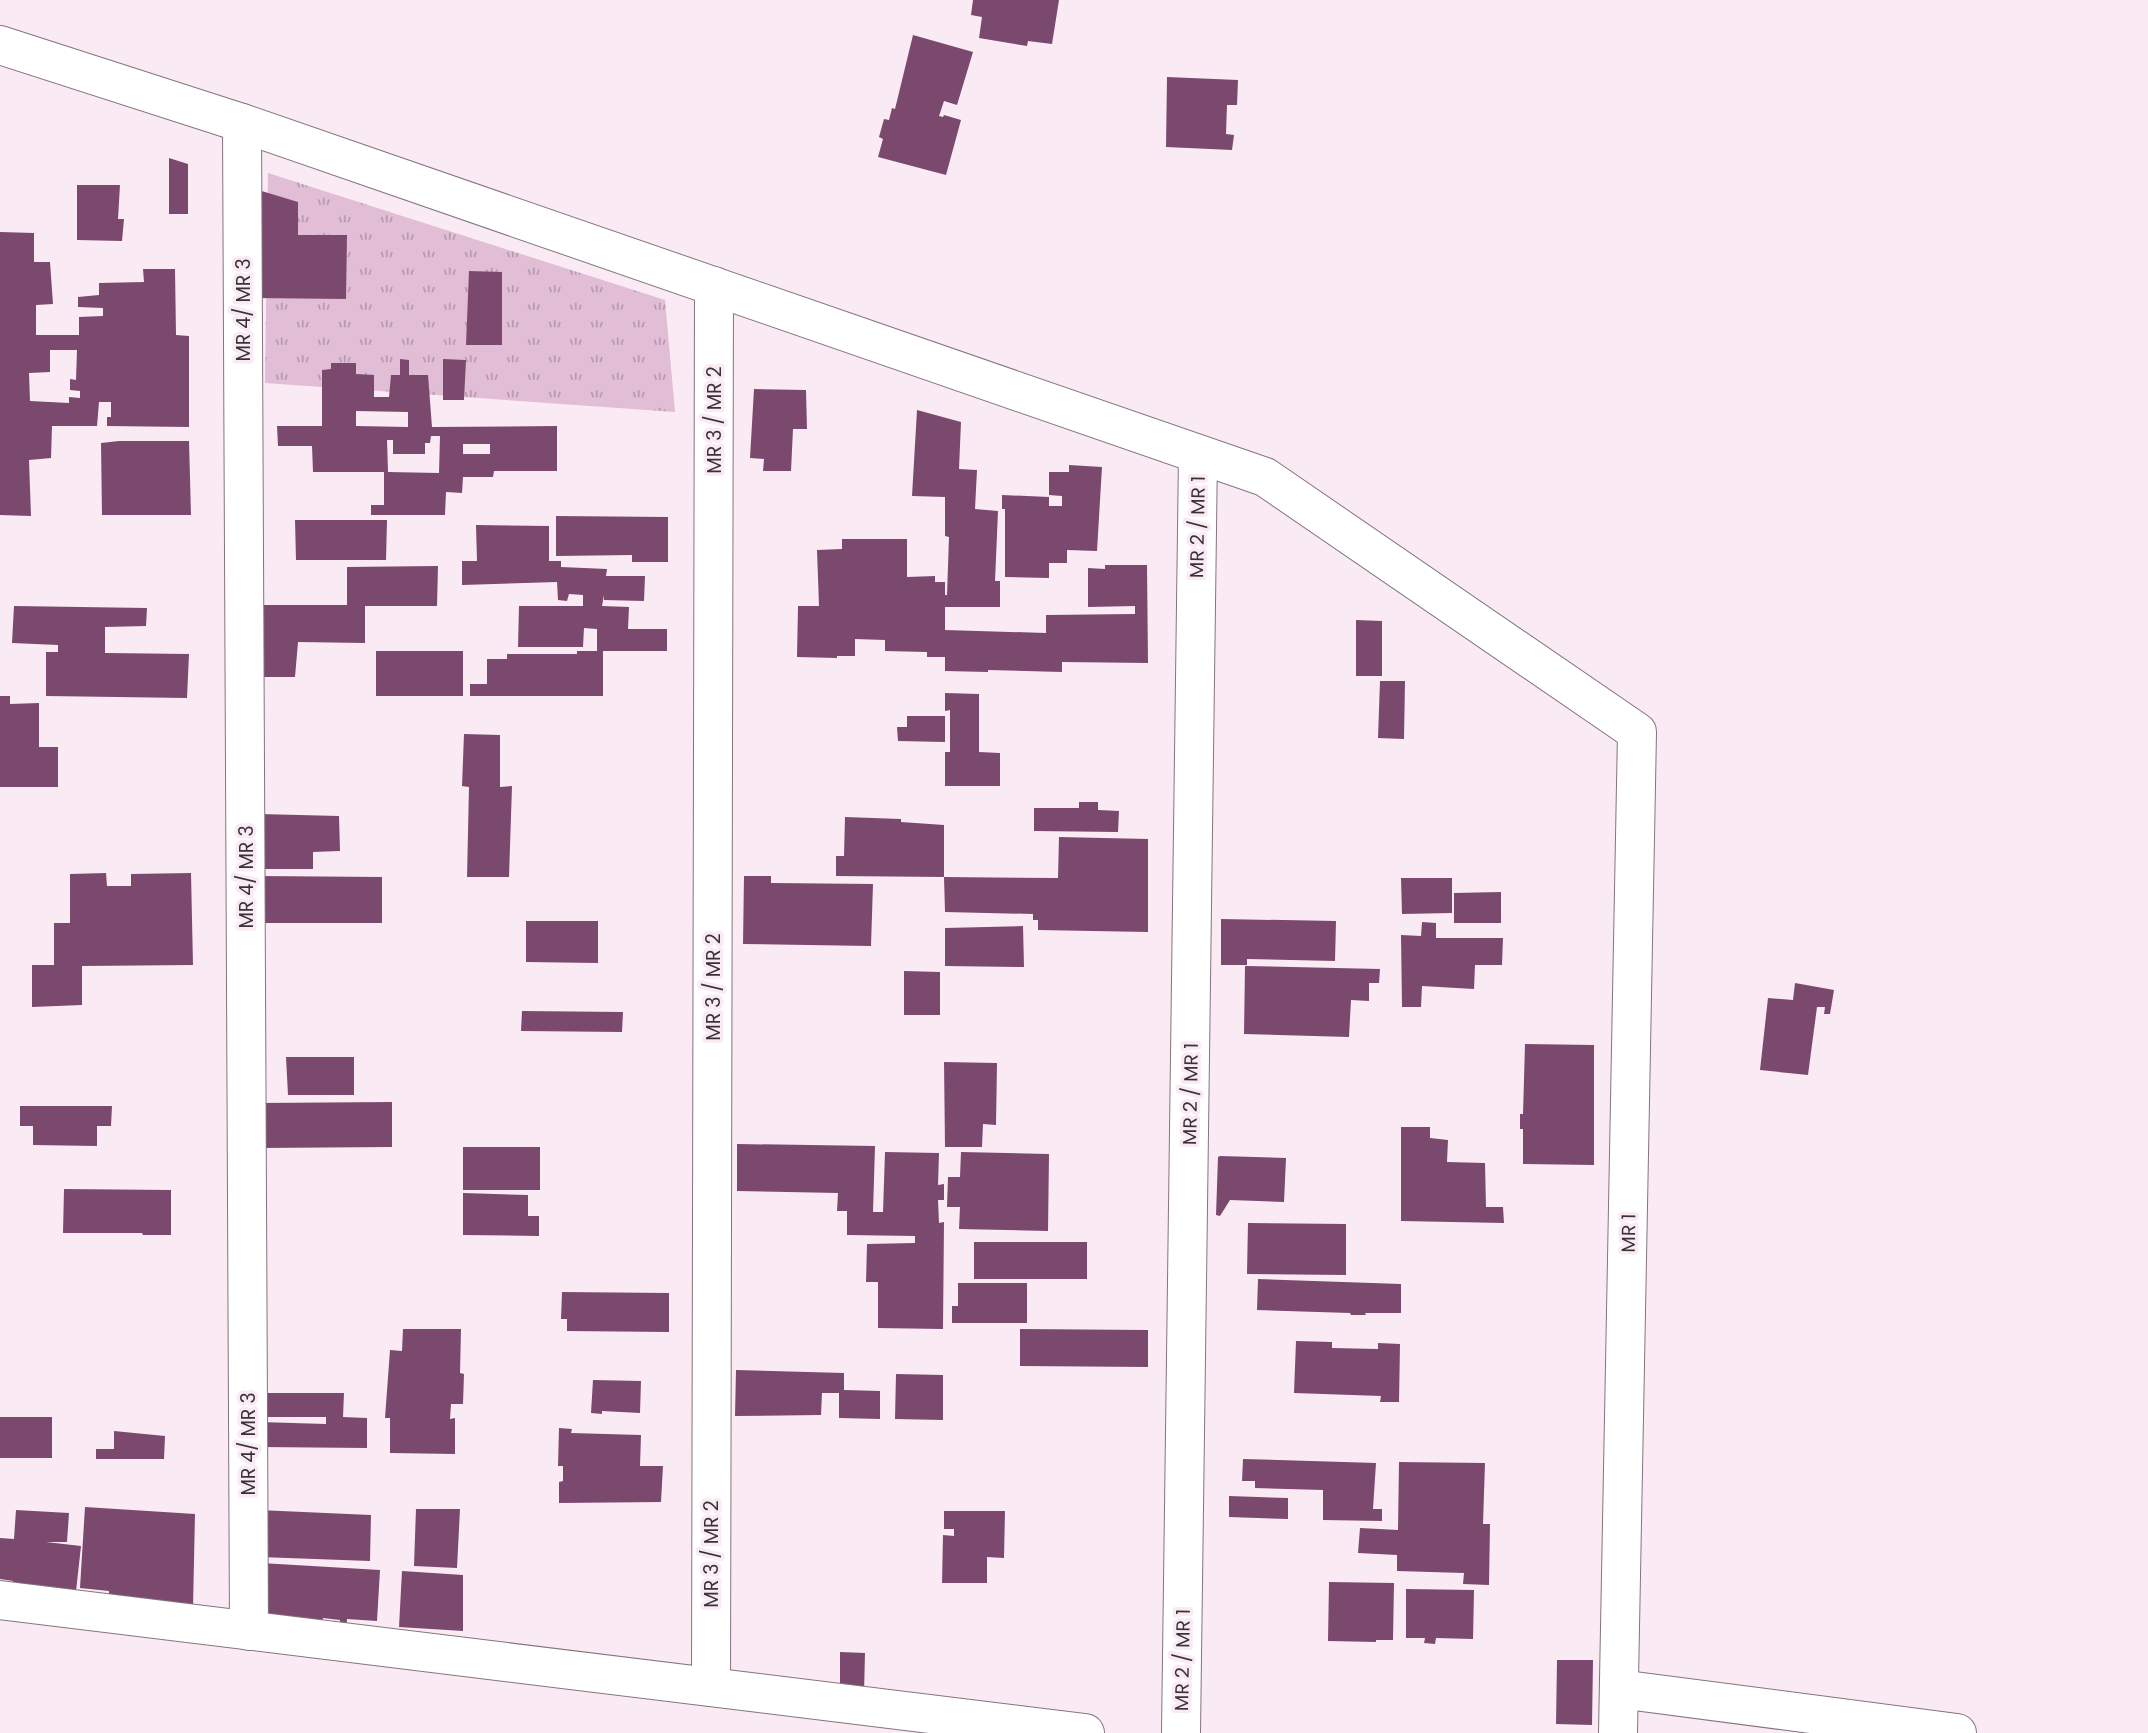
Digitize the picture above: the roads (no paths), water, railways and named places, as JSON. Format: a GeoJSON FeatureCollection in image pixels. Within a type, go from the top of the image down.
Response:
{"type":"FeatureCollection","features":[{"type":"Feature","properties":{"kind":"street"},"geometry":{"type":"LineString","coordinates":[[0,45],[242,123],[1198,454]]}},
{"type":"Feature","properties":{"kind":"street","name":"MR 4/ MR 3"},"geometry":{"type":"LineString","coordinates":[[242,123],[249,1631]]}},
{"type":"Feature","properties":{"kind":"street","name":"MR 3 / MR 2"},"geometry":{"type":"LineString","coordinates":[[711,1688],[714,286]]}},
{"type":"Feature","properties":{"kind":"street","name":"MR 1"},"geometry":{"type":"LineString","coordinates":[[1198,454],[1265,477],[1637,732],[1618,1733]]}},
{"type":"Feature","properties":{"kind":"street","name":"MR 2 / MR 1"},"geometry":{"type":"LineString","coordinates":[[1181,1733],[1198,454]]}},
{"type":"Feature","properties":{"kind":"street"},"geometry":{"type":"LineString","coordinates":[[0,1600],[1085,1733]]}},
{"type":"Feature","properties":{"kind":"street"},"geometry":{"type":"LineString","coordinates":[[1619,1689],[1957,1733]]}}]}
